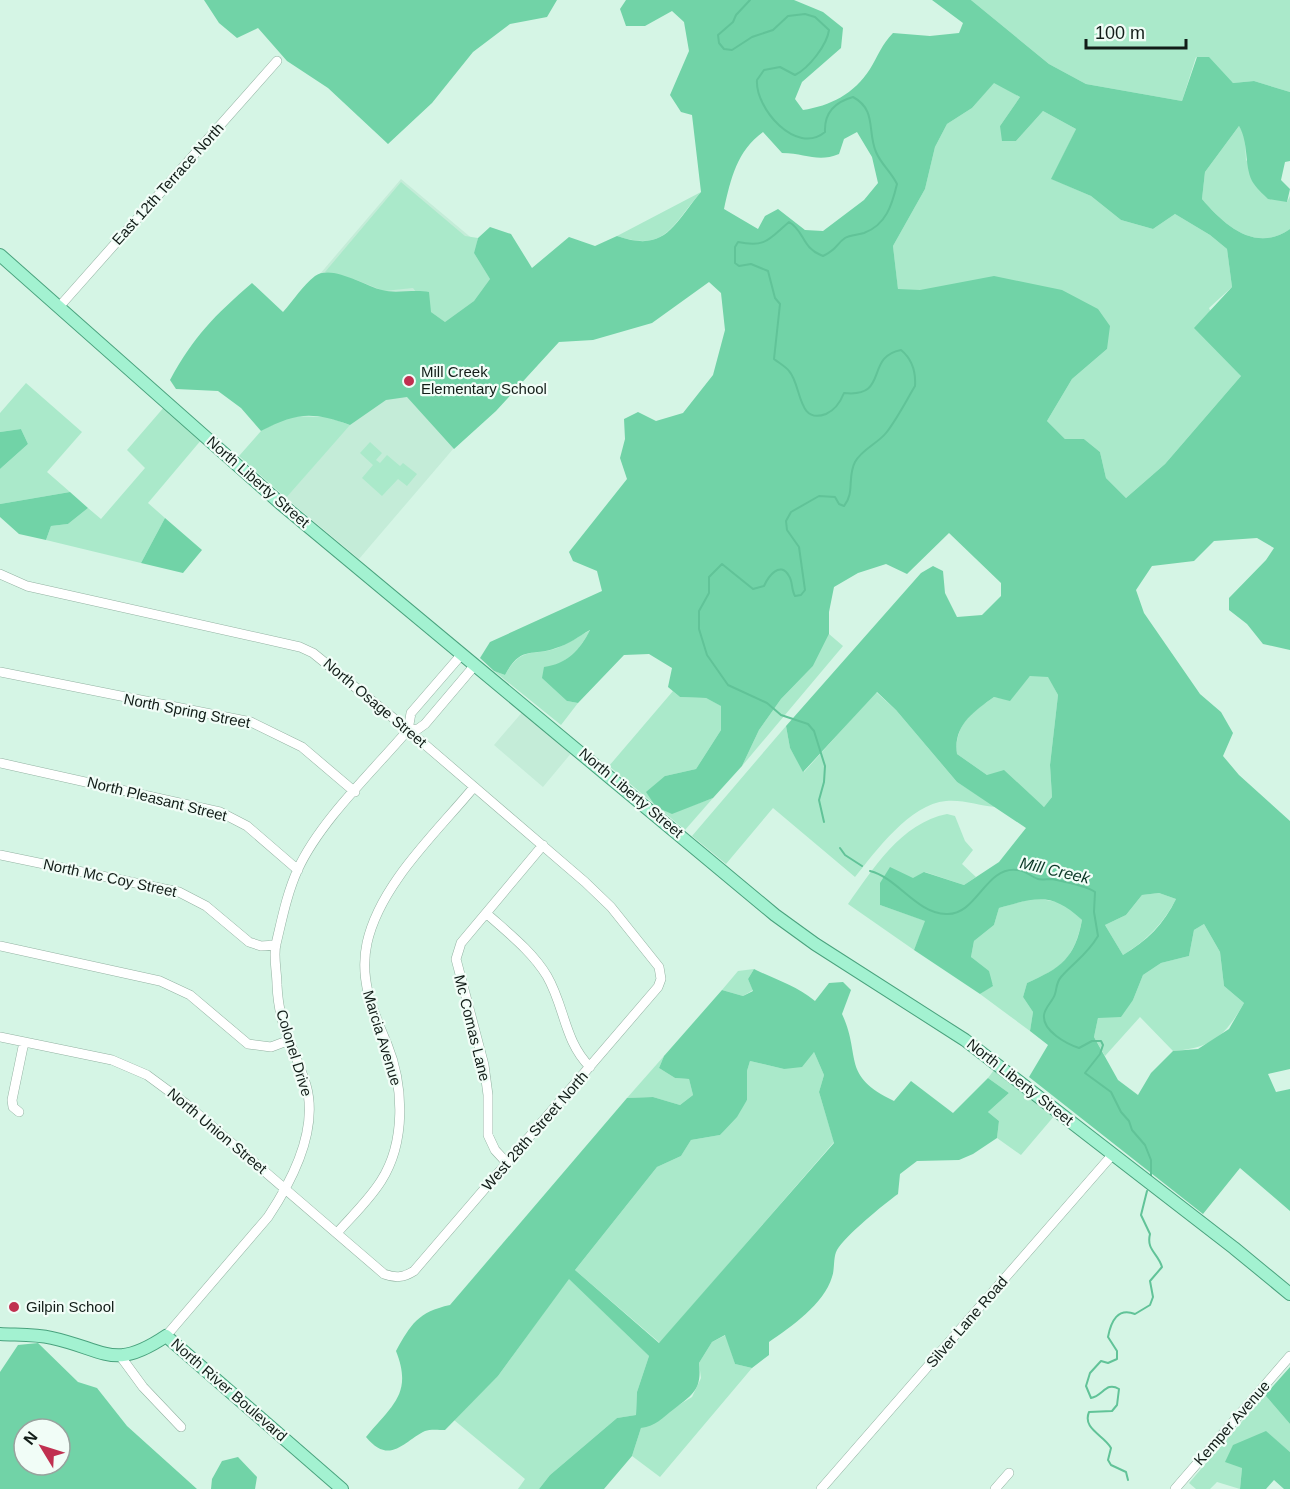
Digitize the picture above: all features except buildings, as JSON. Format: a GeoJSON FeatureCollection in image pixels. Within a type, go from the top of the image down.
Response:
{"type":"FeatureCollection","features":[{"type":"Feature","properties":{"kind":"main road","name":"North Liberty Street"},"geometry":{"type":"LineString","coordinates":[[0,255],[280,503],[775,915],[815,944],[965,1040],[1290,1294]]}},
{"type":"Feature","properties":{"kind":"main road"},"geometry":{"type":"LineString","coordinates":[[0,1334],[50,1337],[102,1354],[121,1357]]}},
{"type":"Feature","properties":{"kind":"main road","name":"North River Boulevard"},"geometry":{"type":"LineString","coordinates":[[121,1357],[146,1350],[166,1336],[342,1489]]}},
{"type":"Feature","properties":{"kind":"street","name":"East 12th Terrace North"},"geometry":{"type":"LineString","coordinates":[[59,307],[277,61]]}},
{"type":"Feature","properties":{"kind":"street","name":"North Osage Street"},"geometry":{"type":"LineString","coordinates":[[0,574],[27,586],[300,647],[324,660],[543,846],[611,908],[659,967],[660,982]]}},
{"type":"Feature","properties":{"kind":"street","name":"Colonel Drive"},"geometry":{"type":"LineString","coordinates":[[166,1336],[268,1217],[306,1140],[310,1114],[306,1084],[287,1041],[278,1002],[276,945],[286,901],[298,870],[319,835],[408,730],[411,713],[462,654]]}},
{"type":"Feature","properties":{"kind":"street","name":"Colonel Drive"},"geometry":{"type":"LineString","coordinates":[[408,730],[418,729],[425,724],[476,665]]}},
{"type":"Feature","properties":{"kind":"street","name":"North Spring Street"},"geometry":{"type":"LineString","coordinates":[[0,672],[251,722],[302,747],[355,792]]}},
{"type":"Feature","properties":{"kind":"street","name":"North Pleasant Street"},"geometry":{"type":"LineString","coordinates":[[0,763],[220,812],[247,826],[298,870]]}},
{"type":"Feature","properties":{"kind":"street","name":"Marcia Avenue"},"geometry":{"type":"LineString","coordinates":[[337,1233],[368,1200],[382,1180],[393,1158],[399,1128],[399,1098],[395,1071],[373,1014],[366,986],[365,959],[371,928],[391,887],[474,787]]}},
{"type":"Feature","properties":{"kind":"street","name":"Mc Comas Lane"},"geometry":{"type":"LineString","coordinates":[[507,1163],[495,1150],[488,1135],[488,1095],[484,1065],[456,960],[461,943],[543,846]]}},
{"type":"Feature","properties":{"kind":"street","name":"North Mc Coy Street"},"geometry":{"type":"LineString","coordinates":[[0,855],[179,892],[206,906],[249,942],[261,946],[276,945]]}},
{"type":"Feature","properties":{"kind":"street"},"geometry":{"type":"LineString","coordinates":[[486,913],[519,942],[546,975],[560,1002],[571,1044],[590,1067]]}},
{"type":"Feature","properties":{"kind":"street"},"geometry":{"type":"LineString","coordinates":[[0,946],[160,981],[190,995],[248,1044],[271,1047],[287,1041]]}},
{"type":"Feature","properties":{"kind":"street","name":"West 28th Street North"},"geometry":{"type":"LineString","coordinates":[[406,1276],[414,1271],[660,982]]}},
{"type":"Feature","properties":{"kind":"street","name":"North Union Street"},"geometry":{"type":"LineString","coordinates":[[0,1036],[112,1060],[147,1075],[185,1102],[384,1274],[395,1278],[406,1276]]}},
{"type":"Feature","properties":{"kind":"street"},"geometry":{"type":"LineString","coordinates":[[19,1112],[13,1107],[12,1100],[24,1041]]}},
{"type":"Feature","properties":{"kind":"street","name":"Silver Lane Road"},"geometry":{"type":"LineString","coordinates":[[824,1488],[1113,1154]]}},
{"type":"Feature","properties":{"kind":"street","name":"Kemper Avenue"},"geometry":{"type":"LineString","coordinates":[[1175,1489],[1290,1356]]}},
{"type":"Feature","properties":{"kind":"street"},"geometry":{"type":"LineString","coordinates":[[121,1357],[143,1386],[182,1427]]}},
{"type":"Feature","properties":{"kind":"street"},"geometry":{"type":"LineString","coordinates":[[995,1489],[1009,1473]]}},
{"type":"Feature","properties":{"kind":"shaded area"},"geometry":{"type":"Polygon","coordinates":[[[971,0],[1290,0],[1290,92],[1254,81],[1233,83],[1196,57],[1182,101],[1086,84],[1049,64],[971,0]]]}},
{"type":"Feature","properties":{"kind":"shaded area"},"geometry":{"type":"Polygon","coordinates":[[[994,82],[1020,97],[1000,126],[1016,141],[1043,111],[1076,129],[1052,179],[1091,196],[1121,220],[1153,229],[1175,214],[1210,235],[1227,249],[1232,287],[1209,308],[1241,376],[1165,464],[1126,498],[1106,478],[1100,452],[1084,439],[1065,439],[1047,421],[1072,379],[1107,349],[920,290],[898,290],[893,246],[925,189],[935,147],[947,124],[972,108],[994,82]]]}},
{"type":"Feature","properties":{"kind":"shaded area"},"geometry":{"type":"Polygon","coordinates":[[[1239,126],[1245,136],[1246,160],[1287,202],[1290,196],[1290,229],[1277,236],[1253,237],[1242,233],[1231,227],[1202,199],[1205,172],[1239,126]]]}},
{"type":"Feature","properties":{"kind":"shaded area","name":"Mill Creek Elementary School"},"geometry":{"type":"Polygon","coordinates":[[[401,179],[566,317],[359,559],[286,498],[354,419],[261,343],[401,179]]]}},
{"type":"Feature","properties":{"kind":"shaded area"},"geometry":{"type":"Polygon","coordinates":[[[401,182],[465,236],[478,238],[474,253],[490,279],[474,301],[445,322],[431,312],[413,288],[384,291],[354,279],[325,272],[401,182]]]}},
{"type":"Feature","properties":{"kind":"shaded area"},"geometry":{"type":"Polygon","coordinates":[[[701,192],[675,224],[658,238],[647,241],[617,236],[701,192]]]}},
{"type":"Feature","properties":{"kind":"shaded area"},"geometry":{"type":"Polygon","coordinates":[[[26,383],[82,432],[47,472],[70,492],[0,504],[0,469],[28,444],[21,429],[0,432],[0,413],[26,383]]]}},
{"type":"Feature","properties":{"kind":"shaded area"},"geometry":{"type":"Polygon","coordinates":[[[165,406],[202,439],[148,503],[165,518],[141,563],[46,540],[51,526],[68,524],[88,508],[101,519],[145,468],[127,450],[165,406]]]}},
{"type":"Feature","properties":{"kind":"shaded area"},"geometry":{"type":"Polygon","coordinates":[[[289,416],[327,417],[350,425],[286,498],[239,456],[261,431],[289,416]]]}},
{"type":"Feature","properties":{"kind":"shaded area"},"geometry":{"type":"Polygon","coordinates":[[[370,442],[382,453],[376,460],[380,463],[387,455],[400,466],[403,463],[417,474],[407,486],[398,479],[382,496],[362,478],[373,465],[360,453],[370,442]]]}},
{"type":"Feature","properties":{"kind":"shaded area"},"geometry":{"type":"Polygon","coordinates":[[[591,630],[574,655],[556,665],[567,701],[578,703],[561,725],[494,671],[505,675],[522,656],[557,648],[591,630]]]}},
{"type":"Feature","properties":{"kind":"shaded area"},"geometry":{"type":"Polygon","coordinates":[[[829,634],[843,646],[742,766],[759,730],[781,699],[813,666],[829,634]]]}},
{"type":"Feature","properties":{"kind":"shaded area"},"geometry":{"type":"Polygon","coordinates":[[[1030,676],[1048,676],[1058,695],[1050,765],[1052,797],[1044,807],[1032,797],[987,775],[957,754],[958,735],[966,720],[994,697],[1010,700],[1030,676]]]}},
{"type":"Feature","properties":{"kind":"shaded area"},"geometry":{"type":"Polygon","coordinates":[[[673,691],[680,697],[706,698],[722,706],[721,730],[696,769],[665,776],[672,813],[713,798],[685,830],[609,766],[673,691]]]}},
{"type":"Feature","properties":{"kind":"shaded area"},"geometry":{"type":"Polygon","coordinates":[[[876,692],[896,710],[957,782],[996,807],[946,801],[920,810],[895,830],[855,877],[773,808],[726,864],[692,836],[786,726],[790,748],[804,772],[876,692]]]}},
{"type":"Feature","properties":{"kind":"shaded area"},"geometry":{"type":"Polygon","coordinates":[[[524,710],[573,751],[543,787],[494,745],[524,710]]]}},
{"type":"Feature","properties":{"kind":"shaded area"},"geometry":{"type":"Polygon","coordinates":[[[947,814],[955,816],[965,841],[973,850],[962,864],[976,877],[964,885],[925,872],[880,905],[926,921],[914,950],[848,904],[878,863],[902,837],[931,819],[947,814]]]}},
{"type":"Feature","properties":{"kind":"shaded area"},"geometry":{"type":"Polygon","coordinates":[[[1159,893],[1176,899],[1154,931],[1123,955],[1105,925],[1126,915],[1142,895],[1159,893]]]}},
{"type":"Feature","properties":{"kind":"shaded area"},"geometry":{"type":"Polygon","coordinates":[[[1034,898],[1064,903],[1082,920],[1075,944],[1065,960],[1058,967],[1027,983],[1023,997],[1033,1012],[1030,1031],[980,994],[993,985],[971,957],[974,941],[994,925],[999,908],[1034,898]]]}},
{"type":"Feature","properties":{"kind":"shaded area"},"geometry":{"type":"Polygon","coordinates":[[[1204,924],[1220,952],[1224,986],[1244,1003],[1230,1024],[1208,1043],[1173,1051],[1140,1017],[1105,1056],[1094,1037],[1098,1018],[1133,1000],[1143,975],[1161,963],[1189,956],[1194,930],[1204,924]]]}},
{"type":"Feature","properties":{"kind":"shaded area"},"geometry":{"type":"Polygon","coordinates":[[[754,969],[748,979],[753,990],[743,996],[722,990],[738,971],[754,969]]]}},
{"type":"Feature","properties":{"kind":"shaded area"},"geometry":{"type":"Polygon","coordinates":[[[814,1052],[824,1075],[819,1092],[834,1142],[660,1343],[575,1270],[657,1167],[681,1156],[691,1140],[720,1135],[747,1100],[747,1071],[750,1061],[784,1069],[814,1052]]]}},
{"type":"Feature","properties":{"kind":"shaded area"},"geometry":{"type":"Polygon","coordinates":[[[664,1056],[659,1068],[675,1078],[689,1079],[693,1095],[680,1105],[653,1097],[627,1098],[664,1056]]]}},
{"type":"Feature","properties":{"kind":"shaded area"},"geometry":{"type":"Polygon","coordinates":[[[994,1070],[1055,1115],[1021,1155],[997,1138],[999,1121],[988,1112],[1009,1093],[988,1078],[994,1070]]]}},
{"type":"Feature","properties":{"kind":"shaded area"},"geometry":{"type":"Polygon","coordinates":[[[569,1278],[649,1356],[637,1392],[636,1415],[617,1418],[550,1475],[539,1489],[518,1489],[525,1479],[454,1420],[498,1376],[569,1278]]]}},
{"type":"Feature","properties":{"kind":"shaded area"},"geometry":{"type":"Polygon","coordinates":[[[726,1335],[735,1364],[752,1368],[660,1477],[632,1456],[641,1428],[692,1397],[701,1378],[699,1363],[712,1342],[726,1335]]]}},
{"type":"Feature","properties":{"kind":"shaded area"},"geometry":{"type":"Polygon","coordinates":[[[1265,1395],[1290,1424],[1290,1452],[1266,1432],[1242,1468],[1240,1489],[1217,1482],[1210,1489],[1196,1489],[1189,1483],[1265,1395]]]}},
{"type":"Feature","properties":{"kind":"green space"},"geometry":{"type":"Polygon","coordinates":[[[204,0],[557,0],[547,17],[510,24],[473,52],[432,103],[388,144],[328,88],[287,61],[258,28],[237,38],[219,23],[204,0]]]}},
{"type":"Feature","properties":{"kind":"green space"},"geometry":{"type":"Polygon","coordinates":[[[626,0],[794,0],[823,12],[843,28],[841,48],[802,82],[795,99],[803,110],[832,102],[849,92],[864,78],[893,33],[930,36],[959,33],[963,23],[932,0],[971,0],[1049,64],[1086,84],[1182,101],[1197,57],[1209,57],[1233,83],[1254,81],[1290,92],[1290,161],[1285,162],[1281,180],[1290,189],[1287,202],[1268,199],[1252,181],[1244,139],[1239,126],[1205,172],[1202,199],[1231,227],[1253,237],[1277,236],[1290,229],[1290,650],[1263,644],[1247,624],[1229,610],[1229,598],[1266,560],[1274,548],[1257,538],[1214,541],[1194,561],[1152,566],[1136,590],[1144,613],[1200,694],[1221,712],[1233,733],[1223,756],[1239,775],[1290,821],[1290,1069],[1268,1074],[1276,1092],[1290,1089],[1290,1211],[1240,1168],[1203,1214],[1029,1077],[1048,1045],[1030,1031],[1033,1012],[1023,997],[1027,983],[1049,972],[1065,960],[1070,953],[1082,920],[1071,911],[1053,901],[1044,899],[1024,901],[999,908],[994,925],[974,941],[971,957],[989,971],[993,986],[980,994],[914,950],[925,921],[880,905],[880,883],[890,867],[913,878],[924,872],[964,885],[999,862],[1026,828],[957,782],[896,710],[877,692],[803,772],[790,748],[786,726],[921,573],[933,566],[943,571],[945,593],[957,617],[982,615],[1001,596],[1001,583],[949,533],[907,574],[886,564],[858,573],[834,587],[829,612],[829,634],[813,666],[781,699],[759,730],[742,766],[713,798],[672,814],[656,807],[646,792],[665,776],[696,769],[721,730],[721,706],[706,698],[680,697],[668,687],[672,668],[649,654],[624,655],[578,703],[567,701],[542,678],[544,667],[559,663],[572,655],[590,630],[560,647],[527,654],[516,659],[505,675],[494,671],[480,658],[490,642],[602,591],[597,571],[573,561],[569,552],[627,479],[620,458],[625,439],[624,419],[638,412],[656,421],[683,413],[713,375],[725,330],[721,293],[709,282],[652,323],[593,340],[559,342],[496,411],[454,449],[407,397],[386,400],[350,425],[336,420],[304,416],[284,420],[261,431],[241,408],[218,391],[176,389],[170,380],[206,327],[252,283],[283,312],[306,284],[322,273],[339,274],[387,291],[429,292],[431,312],[445,322],[474,301],[490,279],[474,253],[478,238],[490,227],[511,234],[532,268],[569,237],[595,246],[617,236],[647,241],[667,233],[701,192],[692,115],[681,112],[670,95],[689,51],[684,22],[672,11],[645,26],[626,26],[620,9],[626,0]],[[994,83],[972,108],[947,124],[935,147],[925,189],[893,246],[898,289],[920,290],[994,276],[1062,290],[1098,309],[1110,326],[1107,349],[1072,379],[1047,421],[1065,439],[1084,439],[1100,452],[1106,478],[1126,498],[1165,464],[1241,376],[1194,328],[1232,287],[1227,249],[1210,235],[1175,214],[1153,229],[1121,220],[1091,196],[1051,179],[1076,129],[1043,111],[1016,141],[1002,141],[1000,126],[1020,97],[994,83]],[[763,132],[754,139],[736,166],[724,209],[758,229],[765,216],[778,209],[805,230],[823,231],[864,200],[878,183],[872,157],[857,132],[844,139],[839,154],[824,158],[782,153],[763,132]],[[1030,676],[1010,701],[994,697],[972,714],[958,735],[957,754],[987,775],[1004,770],[1044,807],[1052,797],[1050,765],[1058,695],[1048,677],[1030,676]],[[1159,893],[1142,895],[1126,915],[1105,925],[1123,955],[1154,931],[1176,899],[1159,893]],[[1204,924],[1194,930],[1189,956],[1161,963],[1143,975],[1133,1000],[1121,1017],[1098,1018],[1094,1037],[1118,1080],[1138,1095],[1151,1073],[1173,1051],[1198,1049],[1229,1029],[1244,1003],[1224,986],[1220,952],[1204,924]]]}},
{"type":"Feature","properties":{"kind":"green space"},"geometry":{"type":"Polygon","coordinates":[[[21,429],[28,444],[0,469],[0,432],[21,429]]]}},
{"type":"Feature","properties":{"kind":"green space"},"geometry":{"type":"Polygon","coordinates":[[[70,492],[88,508],[68,524],[51,526],[46,540],[19,534],[0,517],[0,504],[70,492]]]}},
{"type":"Feature","properties":{"kind":"green space"},"geometry":{"type":"Polygon","coordinates":[[[165,518],[202,550],[183,573],[141,563],[165,518]]]}},
{"type":"Feature","properties":{"kind":"green space"},"geometry":{"type":"Polygon","coordinates":[[[754,969],[793,987],[815,1001],[829,983],[843,982],[851,990],[842,1014],[848,1029],[855,1064],[866,1082],[877,1092],[894,1101],[911,1081],[953,1113],[988,1078],[1009,1093],[988,1112],[999,1121],[997,1138],[973,1154],[959,1160],[917,1161],[900,1174],[898,1194],[865,1220],[841,1244],[836,1253],[828,1287],[806,1314],[769,1342],[769,1355],[752,1368],[735,1364],[725,1335],[712,1342],[699,1363],[699,1379],[695,1390],[659,1421],[641,1428],[632,1456],[604,1489],[539,1489],[550,1475],[617,1418],[636,1415],[637,1392],[649,1356],[569,1279],[498,1376],[445,1430],[425,1431],[397,1449],[382,1450],[375,1445],[366,1437],[391,1407],[401,1389],[401,1366],[396,1351],[411,1326],[430,1311],[450,1305],[627,1098],[653,1097],[680,1105],[693,1095],[689,1079],[675,1078],[659,1068],[664,1056],[722,990],[743,996],[753,991],[748,979],[754,969]],[[814,1052],[802,1067],[784,1069],[750,1061],[747,1071],[747,1100],[737,1117],[720,1135],[691,1140],[681,1156],[657,1167],[575,1270],[659,1343],[834,1143],[819,1092],[824,1075],[814,1052]]]}},
{"type":"Feature","properties":{"kind":"green space"},"geometry":{"type":"Polygon","coordinates":[[[38,1343],[78,1382],[97,1388],[127,1426],[197,1489],[0,1489],[0,1372],[18,1345],[38,1343]]]}},
{"type":"Feature","properties":{"kind":"green space"},"geometry":{"type":"Polygon","coordinates":[[[1290,1367],[1290,1424],[1265,1395],[1290,1367]]]}},
{"type":"Feature","properties":{"kind":"green space"},"geometry":{"type":"Polygon","coordinates":[[[1266,1431],[1290,1452],[1290,1489],[1284,1489],[1274,1480],[1266,1489],[1240,1489],[1242,1468],[1225,1462],[1233,1445],[1266,1431]]]}},
{"type":"Feature","properties":{"kind":"green space"},"geometry":{"type":"Polygon","coordinates":[[[238,1457],[257,1477],[255,1489],[211,1489],[212,1479],[222,1461],[238,1457]]]}},
{"type":"Feature","properties":{"kind":"waterway","name":"Mill Creek"},"geometry":{"type":"LineString","coordinates":[[750,0],[736,15],[733,22],[718,35],[719,43],[724,49],[732,50],[752,37],[773,30],[788,16],[805,14],[815,17],[829,30],[821,49],[800,72],[795,75],[780,67],[764,70],[757,80],[758,91],[770,115],[790,133],[802,138],[814,138],[825,132],[826,119],[832,109],[853,97],[865,108],[876,152],[897,184],[890,207],[878,225],[864,233],[845,238],[823,256],[811,249],[798,230],[789,222],[761,243],[738,242],[735,247],[735,263],[739,266],[751,264],[768,271],[775,298],[780,304],[774,359],[793,377],[805,409],[817,416],[832,410],[844,393],[858,393],[867,389],[883,360],[890,354],[901,350],[911,361],[915,375],[915,386],[890,428],[855,462],[851,473],[849,496],[844,506],[839,504],[835,497],[819,496],[791,512],[786,521],[787,530],[799,547],[805,590],[801,595],[795,596],[786,571],[778,570],[768,578],[764,586],[753,589],[722,564],[709,577],[709,593],[699,611],[699,629],[707,655],[728,685],[767,703],[781,715],[808,724],[814,731],[825,766],[819,800],[824,822]]}},
{"type":"Feature","properties":{"kind":"waterway","name":"Mill Creek"},"geometry":{"type":"LineString","coordinates":[[840,848],[845,855],[862,866]]}},
{"type":"Feature","properties":{"kind":"waterway","name":"Mill Creek"},"geometry":{"type":"LineString","coordinates":[[870,871],[889,881],[925,908],[946,914],[957,913],[966,907],[997,875],[1006,871],[1020,870],[1038,879],[1068,882],[1095,892],[1094,912],[1098,936],[1059,979],[1054,997],[1045,1012],[1044,1021],[1056,1036],[1079,1048],[1092,1041],[1101,1041],[1103,1045],[1100,1054],[1085,1073],[1111,1092],[1132,1130],[1145,1145],[1151,1160],[1151,1178]]}},
{"type":"Feature","properties":{"kind":"waterway","name":"Mill Creek"},"geometry":{"type":"LineString","coordinates":[[1128,1480],[1126,1472],[1111,1465],[1108,1460],[1111,1448],[1088,1423],[1089,1412],[1112,1411],[1117,1405],[1119,1389],[1111,1387],[1091,1398],[1086,1386],[1090,1373],[1101,1361],[1108,1363],[1117,1359],[1117,1351],[1108,1337],[1116,1317],[1124,1312],[1135,1314],[1150,1305],[1153,1297],[1150,1281],[1162,1267],[1151,1248],[1150,1234],[1141,1215],[1147,1191]]}},
{"type":"Feature","properties":{"kind":"place","name":"Mill Creek Elementary School"},"geometry":{"type":"Point","coordinates":[409,381]}},
{"type":"Feature","properties":{"kind":"place","name":"Gilpin School"},"geometry":{"type":"Point","coordinates":[14,1307]}}]}
